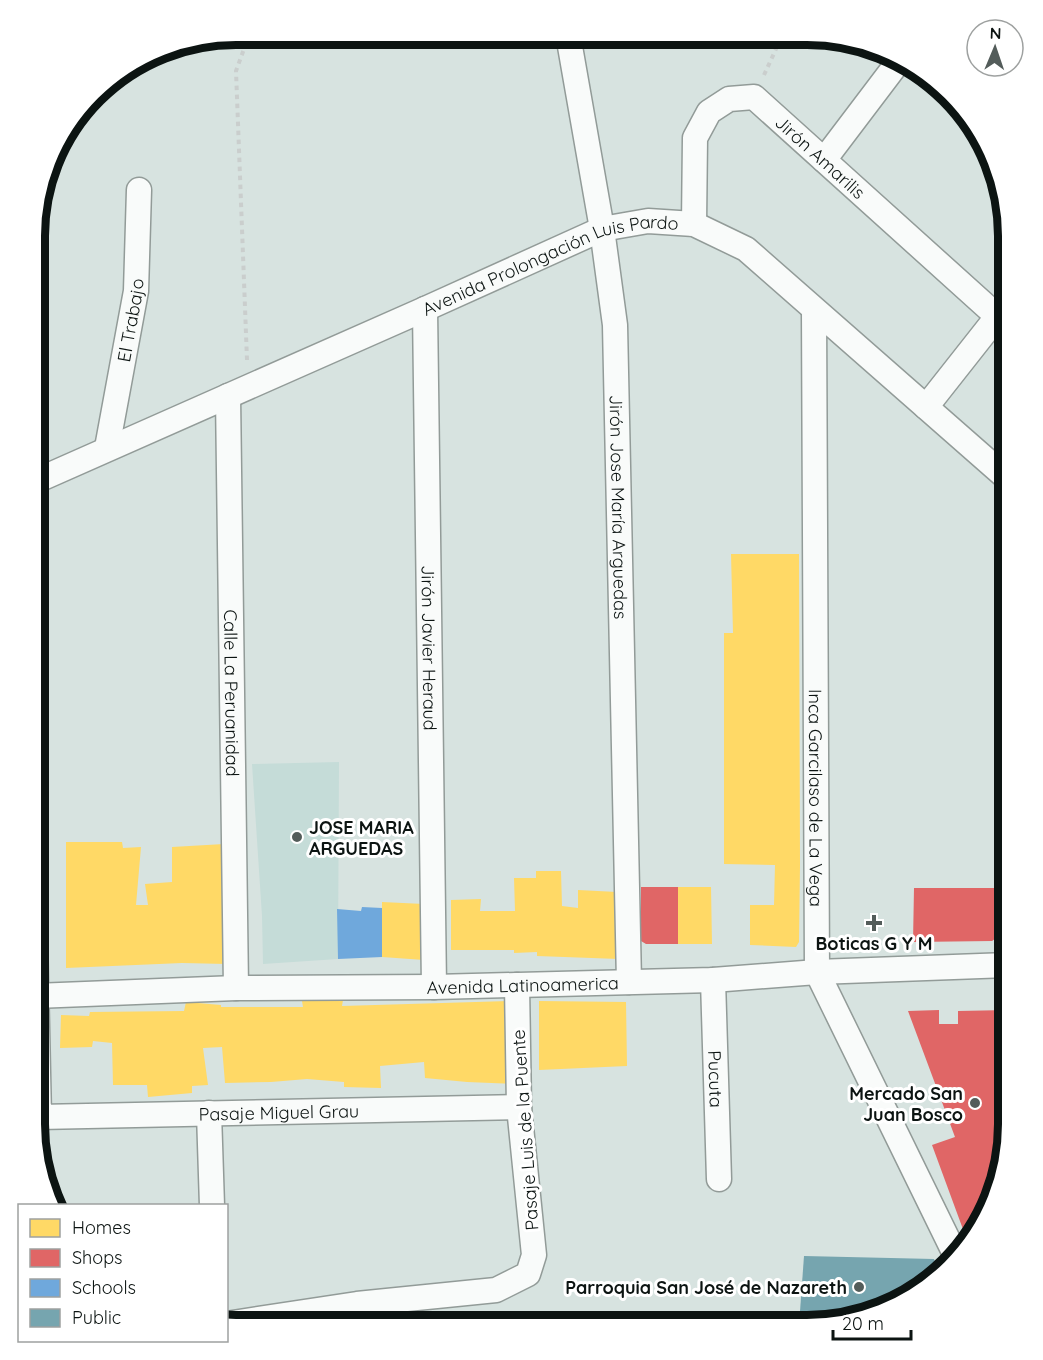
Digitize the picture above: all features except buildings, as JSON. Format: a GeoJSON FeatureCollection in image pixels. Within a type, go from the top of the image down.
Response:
{"type":"FeatureCollection","features":[{"type":"Feature","properties":{"kind":"street","name":"Jirón Jose María Arguedas"},"geometry":{"type":"LineString","coordinates":[[570,45],[602,229],[615,325],[629,982]]}},
{"type":"Feature","properties":{"kind":"street"},"geometry":{"type":"LineString","coordinates":[[824,160],[895,67]]}},
{"type":"Feature","properties":{"kind":"street","name":"Jirón Amarilis"},"geometry":{"type":"LineString","coordinates":[[754,97],[998,309]]}},
{"type":"Feature","properties":{"kind":"street"},"geometry":{"type":"LineString","coordinates":[[694,224],[695,138],[709,112],[729,99],[754,97]]}},
{"type":"Feature","properties":{"kind":"street","name":"El Trabajo"},"geometry":{"type":"LineString","coordinates":[[108,448],[136,291],[139,190]]}},
{"type":"Feature","properties":{"kind":"street","name":"Avenida Prolongación Luis Pardo"},"geometry":{"type":"LineString","coordinates":[[45,477],[602,229],[648,221],[694,224],[746,249],[998,470]]}},
{"type":"Feature","properties":{"kind":"street","name":"Jirón Javier Heraud"},"geometry":{"type":"LineString","coordinates":[[425,309],[434,987]]}},
{"type":"Feature","properties":{"kind":"street","name":"Inca Garcilaso de La Vega"},"geometry":{"type":"LineString","coordinates":[[814,310],[818,972],[952,1248]]}},
{"type":"Feature","properties":{"kind":"street"},"geometry":{"type":"LineString","coordinates":[[926,407],[998,323]]}},
{"type":"Feature","properties":{"kind":"street","name":"Calle La Peruanidad"},"geometry":{"type":"LineString","coordinates":[[236,988],[238,392]]}},
{"type":"Feature","properties":{"kind":"street","name":"Avenida Latinoamerica"},"geometry":{"type":"LineString","coordinates":[[45,996],[236,988],[434,987],[713,980],[818,972],[998,965]]}},
{"type":"Feature","properties":{"kind":"street","name":"Pucuta"},"geometry":{"type":"LineString","coordinates":[[713,980],[719,1179]]}},
{"type":"Feature","properties":{"kind":"street","name":"Pasaje Luis de la Puente"},"geometry":{"type":"LineString","coordinates":[[285,1315],[357,1304],[496,1290],[528,1274],[534,1255],[519,1107],[517,984]]}},
{"type":"Feature","properties":{"kind":"street","name":"Pasaje Miguel Grau"},"geometry":{"type":"LineString","coordinates":[[45,1117],[519,1107]]}},
{"type":"Feature","properties":{"kind":"street"},"geometry":{"type":"LineString","coordinates":[[209,1113],[212,1204]]}},
{"type":"Feature","properties":{"kind":"path"},"geometry":{"type":"LineString","coordinates":[[238,392],[236,71],[245,45]]}},
{"type":"Feature","properties":{"kind":"path"},"geometry":{"type":"LineString","coordinates":[[754,97],[779,45]]}},
{"type":"Feature","properties":{"kind":"shaded area","name":"JOSE MARIA ARGUEDAS"},"geometry":{"type":"Polygon","coordinates":[[[339,762],[338,959],[263,964],[252,764],[339,762]]]}},
{"type":"Feature","properties":{"kind":"place","name":"JOSE MARIA ARGUEDAS"},"geometry":{"type":"Point","coordinates":[297,837]}},
{"type":"Feature","properties":{"kind":"place","name":"Boticas G Y M"},"geometry":{"type":"Point","coordinates":[874,923]}},
{"type":"Feature","properties":{"kind":"place","name":"Mercado San Juan Bosco"},"geometry":{"type":"Point","coordinates":[975,1103]}},
{"type":"Feature","properties":{"kind":"place","name":"Parroquia San José de Nazareth"},"geometry":{"type":"Point","coordinates":[859,1287]}}]}
